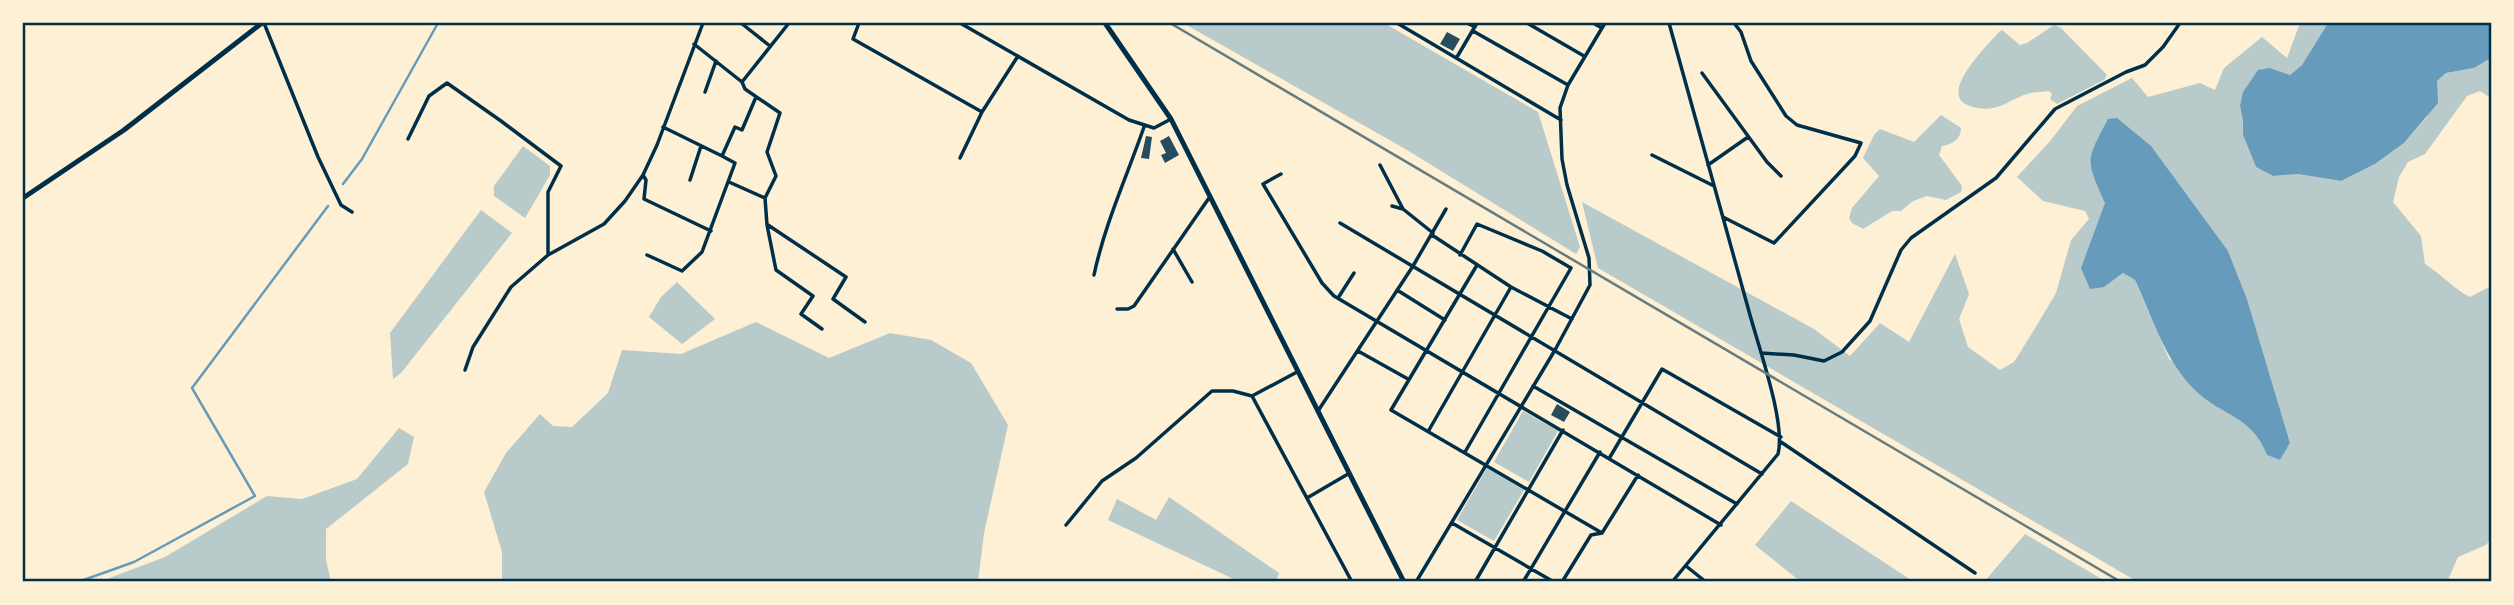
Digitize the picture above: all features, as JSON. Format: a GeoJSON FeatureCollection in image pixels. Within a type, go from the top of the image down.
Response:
{"type":"FeatureCollection","features":[{"type":"Feature","properties":{"kind":"main road"},"geometry":{"type":"LineString","coordinates":[[23,198],[124,130],[263,23]]}},
{"type":"Feature","properties":{"kind":"main road"},"geometry":{"type":"LineString","coordinates":[[1105,23],[1171,119],[1404,582]]}},
{"type":"Feature","properties":{"kind":"street"},"geometry":{"type":"LineString","coordinates":[[263,23],[318,157],[341,205],[352,212]]}},
{"type":"Feature","properties":{"kind":"street"},"geometry":{"type":"LineString","coordinates":[[465,370],[473,347],[512,287],[548,255],[604,224],[643,176],[703,23]]}},
{"type":"Feature","properties":{"kind":"street"},"geometry":{"type":"LineString","coordinates":[[741,23],[770,46]]}},
{"type":"Feature","properties":{"kind":"street"},"geometry":{"type":"LineString","coordinates":[[741,82],[789,23]]}},
{"type":"Feature","properties":{"kind":"street"},"geometry":{"type":"LineString","coordinates":[[859,23],[853,39],[982,112]]}},
{"type":"Feature","properties":{"kind":"street"},"geometry":{"type":"LineString","coordinates":[[960,23],[1144,127],[1154,128],[1171,119]]}},
{"type":"Feature","properties":{"kind":"street"},"geometry":{"type":"LineString","coordinates":[[1397,23],[1561,120]]}},
{"type":"Feature","properties":{"kind":"street"},"geometry":{"type":"LineString","coordinates":[[1467,23],[1568,85]]}},
{"type":"Feature","properties":{"kind":"street"},"geometry":{"type":"LineString","coordinates":[[1527,23],[1584,56]]}},
{"type":"Feature","properties":{"kind":"street"},"geometry":{"type":"LineString","coordinates":[[1593,23],[1602,28]]}},
{"type":"Feature","properties":{"kind":"street"},"geometry":{"type":"LineString","coordinates":[[1418,582],[1590,285],[1590,270],[1562,159],[1562,96],[1605,23]]}},
{"type":"Feature","properties":{"kind":"street"},"geometry":{"type":"LineString","coordinates":[[1669,23],[1781,437],[1778,454],[1672,582]]}},
{"type":"Feature","properties":{"kind":"street"},"geometry":{"type":"LineString","coordinates":[[1723,216],[1774,243],[1855,156],[1861,143],[1797,125],[1786,116],[1751,61],[1741,32],[1734,23]]}},
{"type":"Feature","properties":{"kind":"street"},"geometry":{"type":"LineString","coordinates":[[1760,353],[1794,355],[1824,361],[1842,352],[1870,321],[1901,250],[1911,238],[1996,178],[2056,109],[2126,72],[2145,65],[2163,47],[2180,23]]}},
{"type":"Feature","properties":{"kind":"street"},"geometry":{"type":"LineString","coordinates":[[1457,58],[1475,27]]}},
{"type":"Feature","properties":{"kind":"street"},"geometry":{"type":"LineString","coordinates":[[694,44],[741,82],[745,89],[780,113],[766,152],[776,176],[765,198],[767,225],[776,270],[813,296],[801,314],[822,329]]}},
{"type":"Feature","properties":{"kind":"street"},"geometry":{"type":"LineString","coordinates":[[960,158],[982,112],[1018,56]]}},
{"type":"Feature","properties":{"kind":"street"},"geometry":{"type":"LineString","coordinates":[[705,92],[716,61]]}},
{"type":"Feature","properties":{"kind":"street"},"geometry":{"type":"LineString","coordinates":[[1702,73],[1767,162],[1781,176]]}},
{"type":"Feature","properties":{"kind":"street"},"geometry":{"type":"LineString","coordinates":[[408,139],[429,96],[447,83],[561,166],[548,192],[548,255]]}},
{"type":"Feature","properties":{"kind":"street"},"geometry":{"type":"LineString","coordinates":[[722,156],[735,127],[742,130],[756,97]]}},
{"type":"Feature","properties":{"kind":"street"},"geometry":{"type":"LineString","coordinates":[[647,255],[682,271],[702,252],[735,163],[663,127]]}},
{"type":"Feature","properties":{"kind":"street"},"geometry":{"type":"LineString","coordinates":[[1094,275],[1114,204],[1144,127]]}},
{"type":"Feature","properties":{"kind":"street"},"geometry":{"type":"LineString","coordinates":[[1709,165],[1748,137]]}},
{"type":"Feature","properties":{"kind":"street"},"geometry":{"type":"LineString","coordinates":[[690,180],[701,146]]}},
{"type":"Feature","properties":{"kind":"street"},"geometry":{"type":"LineString","coordinates":[[1652,155],[1714,186]]}},
{"type":"Feature","properties":{"kind":"street"},"geometry":{"type":"LineString","coordinates":[[1380,165],[1403,209],[1432,234],[1460,255],[1572,320]]}},
{"type":"Feature","properties":{"kind":"street"},"geometry":{"type":"LineString","coordinates":[[1281,174],[1263,184],[1322,283],[1338,298],[1721,525]]}},
{"type":"Feature","properties":{"kind":"street"},"geometry":{"type":"LineString","coordinates":[[643,176],[646,180],[645,199],[711,231]]}},
{"type":"Feature","properties":{"kind":"street"},"geometry":{"type":"LineString","coordinates":[[729,182],[765,198]]}},
{"type":"Feature","properties":{"kind":"street"},"geometry":{"type":"LineString","coordinates":[[1117,309],[1134,306],[1209,198]]}},
{"type":"Feature","properties":{"kind":"street"},"geometry":{"type":"LineString","coordinates":[[1392,206],[1403,209]]}},
{"type":"Feature","properties":{"kind":"street"},"geometry":{"type":"LineString","coordinates":[[1317,412],[1413,266],[1446,209]]}},
{"type":"Feature","properties":{"kind":"street"},"geometry":{"type":"LineString","coordinates":[[1340,223],[1762,474]]}},
{"type":"Feature","properties":{"kind":"street"},"geometry":{"type":"LineString","coordinates":[[1460,255],[1477,224],[1542,251],[1571,268],[1465,452]]}},
{"type":"Feature","properties":{"kind":"street"},"geometry":{"type":"LineString","coordinates":[[767,225],[846,276],[833,299],[865,322]]}},
{"type":"Feature","properties":{"kind":"street"},"geometry":{"type":"LineString","coordinates":[[1173,249],[1192,282]]}},
{"type":"Feature","properties":{"kind":"street"},"geometry":{"type":"LineString","coordinates":[[1478,265],[1391,410],[1602,533]]}},
{"type":"Feature","properties":{"kind":"street"},"geometry":{"type":"LineString","coordinates":[[1338,298],[1354,273]]}},
{"type":"Feature","properties":{"kind":"street"},"geometry":{"type":"LineString","coordinates":[[1429,431],[1511,286]]}},
{"type":"Feature","properties":{"kind":"street"},"geometry":{"type":"LineString","coordinates":[[1397,290],[1445,320]]}},
{"type":"Feature","properties":{"kind":"street"},"geometry":{"type":"LineString","coordinates":[[1358,351],[1408,379]]}},
{"type":"Feature","properties":{"kind":"street"},"geometry":{"type":"LineString","coordinates":[[1609,458],[1662,369],[1781,437]]}},
{"type":"Feature","properties":{"kind":"street"},"geometry":{"type":"LineString","coordinates":[[1066,526],[1102,481],[1136,458],[1212,391],[1233,391],[1252,396],[1297,372]]}},
{"type":"Feature","properties":{"kind":"street"},"geometry":{"type":"LineString","coordinates":[[1533,386],[1738,504]]}},
{"type":"Feature","properties":{"kind":"street"},"geometry":{"type":"LineString","coordinates":[[1252,396],[1352,582]]}},
{"type":"Feature","properties":{"kind":"street"},"geometry":{"type":"LineString","coordinates":[[1475,582],[1563,430]]}},
{"type":"Feature","properties":{"kind":"street"},"geometry":{"type":"LineString","coordinates":[[1781,442],[1975,573]]}},
{"type":"Feature","properties":{"kind":"street"},"geometry":{"type":"LineString","coordinates":[[1523,582],[1600,452]]}},
{"type":"Feature","properties":{"kind":"street"},"geometry":{"type":"LineString","coordinates":[[1307,498],[1348,474]]}},
{"type":"Feature","properties":{"kind":"street"},"geometry":{"type":"LineString","coordinates":[[1562,582],[1591,535],[1602,533],[1638,475]]}},
{"type":"Feature","properties":{"kind":"street"},"geometry":{"type":"LineString","coordinates":[[1452,523],[1555,582]]}},
{"type":"Feature","properties":{"kind":"street"},"geometry":{"type":"LineString","coordinates":[[1686,565],[1706,582]]}},
{"type":"Feature","properties":{"kind":"shaded area"},"geometry":{"type":"Polygon","coordinates":[[[1183,23],[1384,23],[1538,112],[1580,247],[1576,254],[1407,150],[1183,23]]]}},
{"type":"Feature","properties":{"kind":"shaded area"},"geometry":{"type":"Polygon","coordinates":[[[2300,23],[2328,23],[2302,65],[2290,75],[2270,68],[2240,106],[2243,135],[2256,167],[2273,176],[2298,174],[2341,181],[2375,164],[2404,143],[2427,117],[2437,81],[2446,73],[2474,68],[2491,58],[2491,98],[2480,91],[2467,96],[2425,154],[2408,162],[2399,177],[2393,202],[2421,236],[2425,264],[2470,297],[2487,288],[2491,289],[2491,539],[2486,545],[2458,557],[2447,582],[2138,582],[1598,268],[1582,202],[1814,329],[1850,356],[1880,323],[1909,342],[1955,254],[1969,294],[1959,319],[1968,347],[2000,370],[2014,362],[2056,293],[2071,240],[2089,219],[2085,211],[2043,201],[2017,177],[2077,106],[2132,78],[2148,97],[2200,83],[2215,90],[2224,68],[2262,37],[2287,58],[2300,23]],[[2105,203],[2099,224],[2104,287],[2123,273],[2135,280],[2169,359],[2245,422],[2262,441],[2267,455],[2280,460],[2290,443],[2247,299],[2228,251],[2105,203]]]}},
{"type":"Feature","properties":{"kind":"shaded area"},"geometry":{"type":"Polygon","coordinates":[[[2054,25],[2061,28],[2107,75],[2104,80],[2057,104],[2050,99],[2052,94],[2049,91],[2027,94],[1990,109],[1973,107],[1961,100],[1958,92],[1967,70],[1998,33],[2002,30],[2020,45],[2054,25]]]}},
{"type":"Feature","properties":{"kind":"shaded area"},"geometry":{"type":"Polygon","coordinates":[[[1941,115],[1961,128],[1958,138],[1942,146],[1939,155],[1962,186],[1961,192],[1946,200],[1927,196],[1913,201],[1901,211],[1892,211],[1863,229],[1852,223],[1849,218],[1852,208],[1879,176],[1863,158],[1874,135],[1880,129],[1914,142],[1941,115]]]}},
{"type":"Feature","properties":{"kind":"shaded area"},"geometry":{"type":"Polygon","coordinates":[[[523,146],[550,166],[550,175],[525,218],[494,196],[494,186],[523,146]]]}},
{"type":"Feature","properties":{"kind":"shaded area"},"geometry":{"type":"Polygon","coordinates":[[[481,210],[512,233],[401,373],[393,379],[390,333],[481,210]]]}},
{"type":"Feature","properties":{"kind":"shaded area"},"geometry":{"type":"Polygon","coordinates":[[[677,282],[715,319],[682,344],[649,317],[661,297],[677,282]]]}},
{"type":"Feature","properties":{"kind":"shaded area"},"geometry":{"type":"Polygon","coordinates":[[[756,322],[829,358],[890,333],[931,340],[971,363],[1008,425],[984,533],[978,582],[502,582],[502,552],[484,492],[506,453],[540,414],[553,426],[572,427],[608,393],[622,350],[681,354],[756,322]]]}},
{"type":"Feature","properties":{"kind":"shaded area"},"geometry":{"type":"Polygon","coordinates":[[[1523,411],[1558,431],[1529,482],[1494,462],[1523,411]]]}},
{"type":"Feature","properties":{"kind":"shaded area"},"geometry":{"type":"Polygon","coordinates":[[[399,428],[414,437],[408,464],[326,529],[326,560],[331,582],[99,582],[165,557],[267,496],[302,499],[357,479],[399,428]]]}},
{"type":"Feature","properties":{"kind":"shaded area"},"geometry":{"type":"Polygon","coordinates":[[[1487,468],[1524,490],[1494,541],[1457,520],[1487,468]]]}},
{"type":"Feature","properties":{"kind":"shaded area"},"geometry":{"type":"Polygon","coordinates":[[[1169,497],[1279,573],[1276,582],[1240,582],[1108,520],[1117,499],[1156,520],[1169,497]]]}},
{"type":"Feature","properties":{"kind":"shaded area"},"geometry":{"type":"Polygon","coordinates":[[[1791,501],[1914,582],[1801,582],[1755,545],[1791,501]]]}},
{"type":"Feature","properties":{"kind":"shaded area"},"geometry":{"type":"Polygon","coordinates":[[[2025,534],[2105,581],[2106,582],[1984,582],[2025,534]]]}},
{"type":"Feature","properties":{"kind":"water"},"geometry":{"type":"Polygon","coordinates":[[[2328,23],[2491,23],[2491,58],[2474,68],[2446,73],[2437,81],[2438,103],[2404,143],[2375,164],[2341,181],[2298,174],[2273,176],[2256,167],[2243,135],[2240,106],[2243,92],[2258,70],[2270,68],[2290,75],[2302,65],[2328,23]]]}},
{"type":"Feature","properties":{"kind":"water"},"geometry":{"type":"Polygon","coordinates":[[[2117,118],[2151,146],[2228,251],[2247,299],[2290,443],[2280,460],[2267,455],[2261,442],[2246,425],[2207,400],[2186,380],[2168,353],[2135,280],[2123,273],[2104,287],[2090,289],[2081,268],[2105,203],[2091,168],[2092,152],[2108,119],[2117,118]]]}},
{"type":"Feature","properties":{"kind":"building"},"geometry":{"type":"Polygon","coordinates":[[[1447,32],[1460,39],[1453,51],[1440,44],[1447,32]]]}},
{"type":"Feature","properties":{"kind":"building"},"geometry":{"type":"Polygon","coordinates":[[[1146,136],[1152,137],[1149,159],[1141,158],[1146,136]]]}},
{"type":"Feature","properties":{"kind":"building"},"geometry":{"type":"Polygon","coordinates":[[[1169,136],[1179,155],[1165,163],[1161,155],[1166,153],[1160,141],[1169,136]]]}},
{"type":"Feature","properties":{"kind":"building"},"geometry":{"type":"Polygon","coordinates":[[[1557,404],[1570,412],[1564,422],[1551,415],[1557,404]]]}},
{"type":"Feature","properties":{"kind":"waterway"},"geometry":{"type":"LineString","coordinates":[[343,184],[362,159],[438,23]]}},
{"type":"Feature","properties":{"kind":"waterway"},"geometry":{"type":"LineString","coordinates":[[78,582],[134,562],[255,496],[192,388],[328,206]]}},
{"type":"Feature","properties":{"kind":"railway"},"geometry":{"type":"LineString","coordinates":[[1170,23],[2121,582]]}}]}
